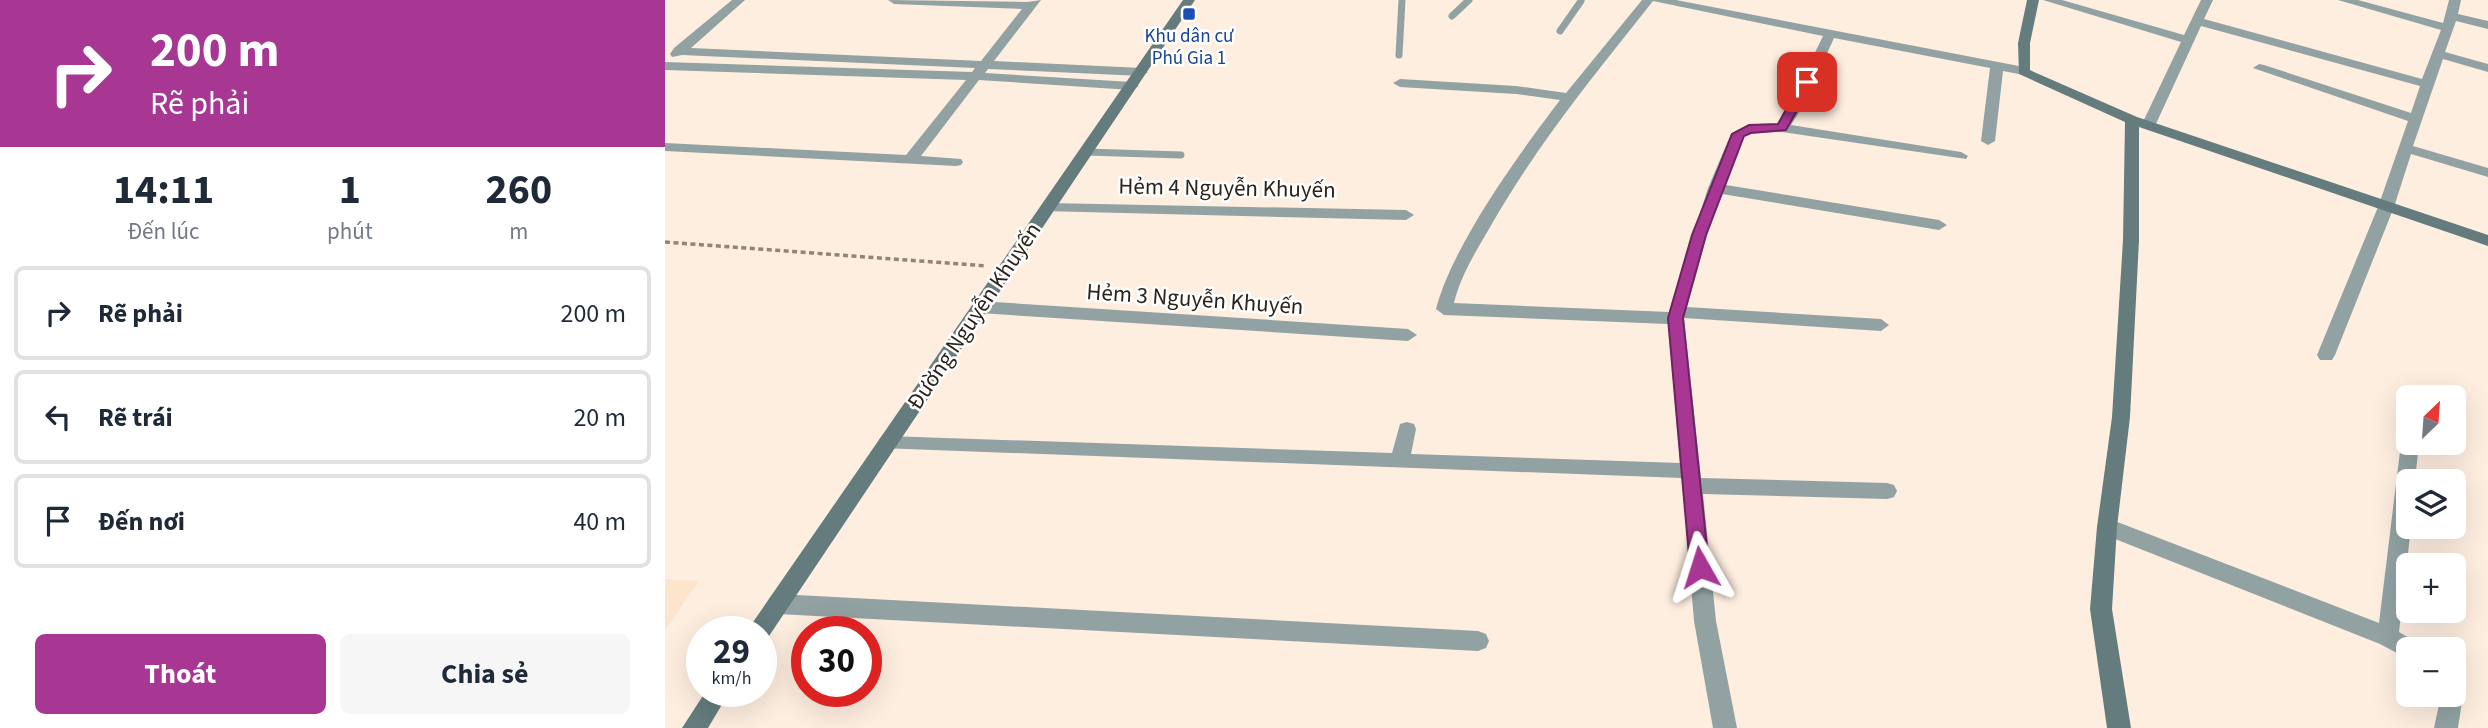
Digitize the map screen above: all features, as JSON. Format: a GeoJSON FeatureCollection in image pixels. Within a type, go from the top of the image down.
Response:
{"type":"FeatureCollection","features":[{"type":"Feature","properties":{"kind":"street"},"geometry":{"type":"LineString","coordinates":[[665,64],[739,0]]}},
{"type":"Feature","properties":{"kind":"street"},"geometry":{"type":"LineString","coordinates":[[894,0],[1033,3]]}},
{"type":"Feature","properties":{"kind":"street","name":"Đường Nguyễn Khuyến"},"geometry":{"type":"LineString","coordinates":[[770,616],[1189,0]]}},
{"type":"Feature","properties":{"kind":"street"},"geometry":{"type":"LineString","coordinates":[[1648,0],[1569,97],[1489,216],[1448,289],[1444,309],[1677,315],[1881,325]]}},
{"type":"Feature","properties":{"kind":"street"},"geometry":{"type":"LineString","coordinates":[[1658,0],[2024,71],[2140,123],[2488,241]]}},
{"type":"Feature","properties":{"kind":"street"},"geometry":{"type":"LineString","coordinates":[[2024,71],[2023,38],[2033,0]]}},
{"type":"Feature","properties":{"kind":"street"},"geometry":{"type":"LineString","coordinates":[[2049,0],[2188,40]]}},
{"type":"Feature","properties":{"kind":"street"},"geometry":{"type":"LineString","coordinates":[[2119,728],[2101,609],[2107,527],[2121,417],[2140,123],[2188,40],[2207,0]]}},
{"type":"Feature","properties":{"kind":"street"},"geometry":{"type":"LineString","coordinates":[[2344,0],[2449,22],[2488,25]]}},
{"type":"Feature","properties":{"kind":"street"},"geometry":{"type":"LineString","coordinates":[[2326,355],[2386,207],[2455,0]]}},
{"type":"Feature","properties":{"kind":"street"},"geometry":{"type":"LineString","coordinates":[[910,160],[1033,3]]}},
{"type":"Feature","properties":{"kind":"street"},"geometry":{"type":"LineString","coordinates":[[2197,21],[2427,84]]}},
{"type":"Feature","properties":{"kind":"street"},"geometry":{"type":"LineString","coordinates":[[1782,128],[1796,106],[1829,35]]}},
{"type":"Feature","properties":{"kind":"street"},"geometry":{"type":"LineString","coordinates":[[678,51],[985,64],[1137,79]]}},
{"type":"Feature","properties":{"kind":"street"},"geometry":{"type":"LineString","coordinates":[[2437,54],[2488,68]]}},
{"type":"Feature","properties":{"kind":"street"},"geometry":{"type":"LineString","coordinates":[[665,64],[975,76],[1137,79]]}},
{"type":"Feature","properties":{"kind":"street"},"geometry":{"type":"LineString","coordinates":[[1988,141],[1997,66]]}},
{"type":"Feature","properties":{"kind":"street"},"geometry":{"type":"LineString","coordinates":[[2259,68],[2415,119]]}},
{"type":"Feature","properties":{"kind":"street"},"geometry":{"type":"LineString","coordinates":[[1400,83],[1515,90],[1569,97]]}},
{"type":"Feature","properties":{"kind":"street"},"geometry":{"type":"LineString","coordinates":[[1725,728],[1705,621],[1677,315],[1715,188],[1738,134],[1749,129],[1782,128],[1961,156]]}},
{"type":"Feature","properties":{"kind":"street"},"geometry":{"type":"LineString","coordinates":[[665,147],[957,162]]}},
{"type":"Feature","properties":{"kind":"street"},"geometry":{"type":"LineString","coordinates":[[2406,148],[2488,173]]}},
{"type":"Feature","properties":{"kind":"street"},"geometry":{"type":"LineString","coordinates":[[1715,188],[1939,225]]}},
{"type":"Feature","properties":{"kind":"street","name":"Hẻm 4 Nguyễn Khuyến"},"geometry":{"type":"LineString","coordinates":[[1048,208],[1406,215]]}},
{"type":"Feature","properties":{"kind":"street","name":"Hẻm 3 Nguyễn Khuyến"},"geometry":{"type":"LineString","coordinates":[[979,307],[1408,335]]}},
{"type":"Feature","properties":{"kind":"street"},"geometry":{"type":"LineString","coordinates":[[1400,460],[1407,429]]}},
{"type":"Feature","properties":{"kind":"street"},"geometry":{"type":"LineString","coordinates":[[887,443],[1400,460],[1887,491]]}},
{"type":"Feature","properties":{"kind":"street"},"geometry":{"type":"LineString","coordinates":[[2388,637],[2409,455]]}},
{"type":"Feature","properties":{"kind":"street"},"geometry":{"type":"LineString","coordinates":[[2107,527],[2396,642]]}},
{"type":"Feature","properties":{"kind":"street"},"geometry":{"type":"LineString","coordinates":[[778,604],[1478,640]]}},
{"type":"Feature","properties":{"kind":"street"},"geometry":{"type":"LineString","coordinates":[[694,728],[708,707]]}},
{"type":"Feature","properties":{"kind":"street"},"geometry":{"type":"LineString","coordinates":[[2446,728],[2450,707]]}},
{"type":"Feature","properties":{"kind":"lane"},"geometry":{"type":"LineString","coordinates":[[1399,55],[1402,0]]}},
{"type":"Feature","properties":{"kind":"lane"},"geometry":{"type":"LineString","coordinates":[[1453,16],[1469,0]]}},
{"type":"Feature","properties":{"kind":"lane"},"geometry":{"type":"LineString","coordinates":[[1560,31],[1580,0]]}},
{"type":"Feature","properties":{"kind":"lane"},"geometry":{"type":"LineString","coordinates":[[1086,152],[1181,155]]}},
{"type":"Feature","properties":{"kind":"path"},"geometry":{"type":"LineString","coordinates":[[665,242],[1006,268]]}},
{"type":"Feature","properties":{"kind":"shaded area"},"geometry":{"type":"Polygon","coordinates":[[[665,579],[699,581],[665,630],[665,579]]]}},
{"type":"Feature","properties":{"kind":"place","name":"Khu dân cư Phú Gia 1"},"geometry":{"type":"Point","coordinates":[1189,14]}},
{"type":"Feature","properties":{"kind":"route"},"geometry":{"type":"LineString","coordinates":[[1700,567],[1676,318],[1699,235],[1738,134],[1749,129],[1782,128],[1807,82]]}}]}
